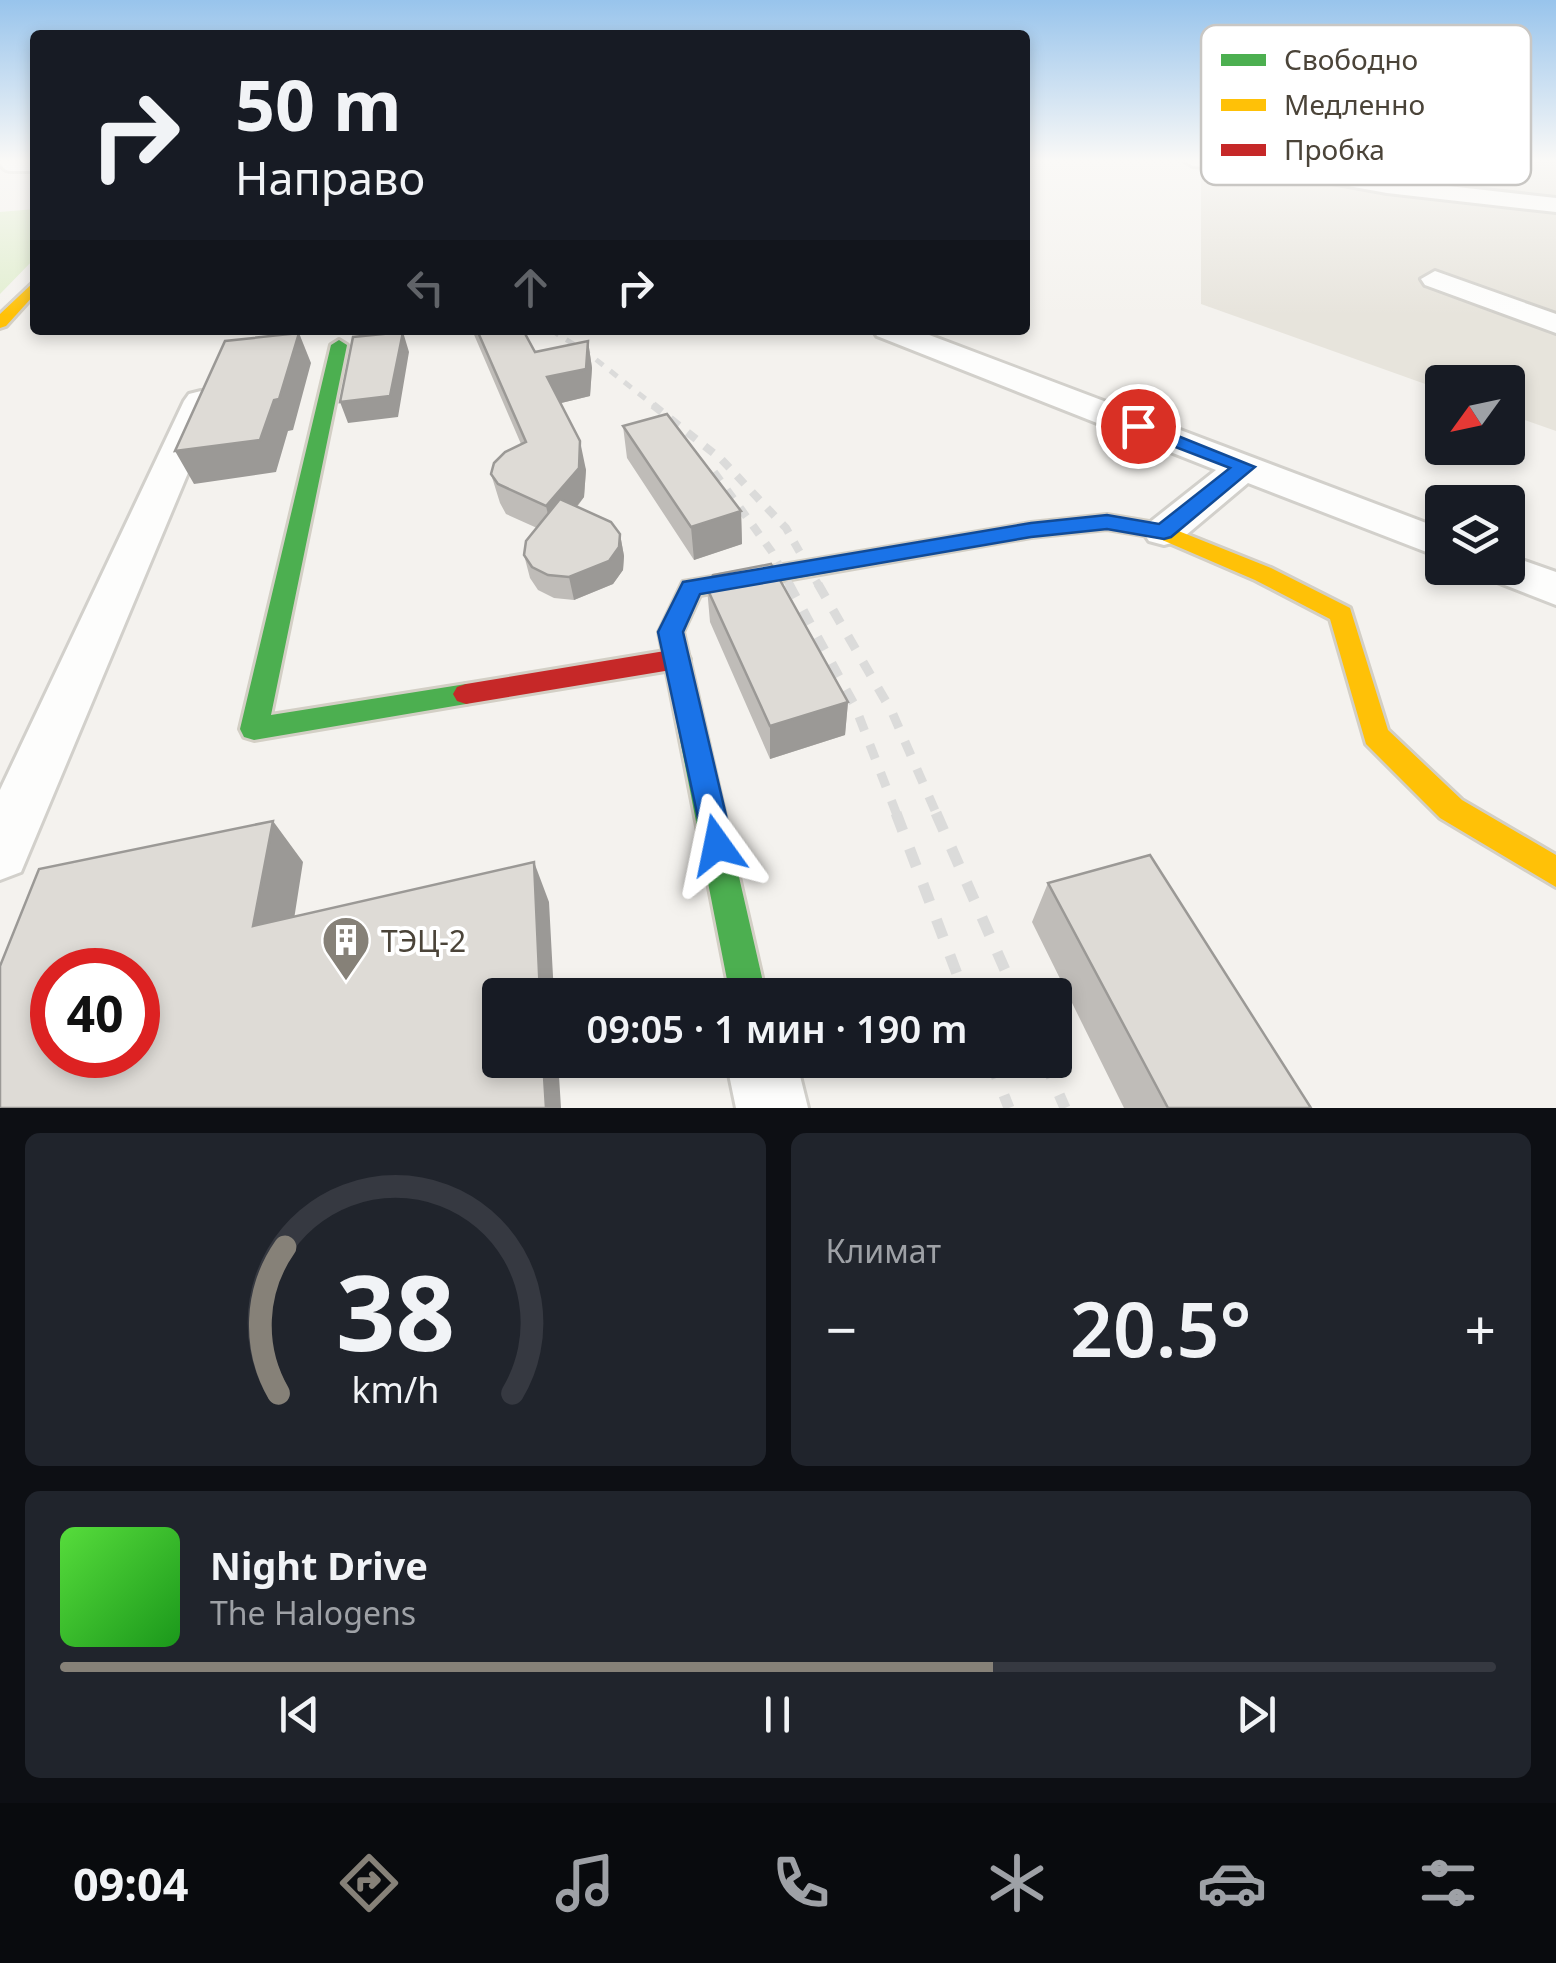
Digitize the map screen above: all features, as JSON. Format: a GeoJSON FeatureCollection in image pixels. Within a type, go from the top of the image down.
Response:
{"type":"FeatureCollection","features":[{"type":"Feature","properties":{"kind":"street"},"geometry":{"type":"LineString","coordinates":[[1434,279],[1556,324]]}},
{"type":"Feature","properties":{"kind":"street"},"geometry":{"type":"LineString","coordinates":[[0,323],[30,290]]}},
{"type":"Feature","properties":{"kind":"street"},"geometry":{"type":"LineString","coordinates":[[901,335],[1425,537]]}},
{"type":"Feature","properties":{"kind":"street"},"geometry":{"type":"LineString","coordinates":[[339,345],[254,729],[677,659]]}},
{"type":"Feature","properties":{"kind":"street"},"geometry":{"type":"LineString","coordinates":[[0,853],[218,363]]}},
{"type":"Feature","properties":{"kind":"street"},"geometry":{"type":"LineString","coordinates":[[1164,532],[1244,467]]}},
{"type":"Feature","properties":{"kind":"street"},"geometry":{"type":"LineString","coordinates":[[744,978],[671,632],[691,588],[1031,530],[1107,522],[1164,532],[1263,574],[1341,614],[1376,736],[1451,809],[1556,872]]}},
{"type":"Feature","properties":{"kind":"street"},"geometry":{"type":"LineString","coordinates":[[1525,577],[1556,588]]}},
{"type":"Feature","properties":{"kind":"street"},"geometry":{"type":"LineString","coordinates":[[765,1078],[772,1108]]}},
{"type":"Feature","properties":{"kind":"shaded area"},"geometry":{"type":"Polygon","coordinates":[[[1201,212],[1556,212],[1556,431],[1525,420],[1525,365],[1425,365],[1425,384],[1201,304],[1201,212]]]}},
{"type":"Feature","properties":{"kind":"green space"},"geometry":{"type":"Polygon","coordinates":[[[0,212],[30,212],[30,263],[0,294],[0,212]]]}},
{"type":"Feature","properties":{"kind":"building"},"geometry":{"type":"Polygon","coordinates":[[[298,335],[279,399],[274,400],[260,440],[175,451],[225,341],[298,335]]]}},
{"type":"Feature","properties":{"kind":"building"},"geometry":{"type":"Polygon","coordinates":[[[402,335],[390,396],[340,402],[353,337],[402,335]]]}},
{"type":"Feature","properties":{"kind":"building"},"geometry":{"type":"Polygon","coordinates":[[[479,335],[526,335],[535,352],[588,341],[586,369],[547,377],[580,441],[579,468],[546,506],[498,484],[491,474],[494,463],[505,452],[526,442],[479,335]]]}},
{"type":"Feature","properties":{"kind":"building"},"geometry":{"type":"Polygon","coordinates":[[[667,414],[741,511],[691,527],[623,426],[667,414]]]}},
{"type":"Feature","properties":{"kind":"building"},"geometry":{"type":"Polygon","coordinates":[[[560,499],[611,522],[620,534],[619,547],[609,561],[569,577],[548,575],[532,567],[524,555],[526,541],[560,499]]]}},
{"type":"Feature","properties":{"kind":"building"},"geometry":{"type":"Polygon","coordinates":[[[771,564],[848,702],[770,726],[707,588],[713,575],[771,564]]]}},
{"type":"Feature","properties":{"kind":"building","name":"ТЭЦ-2"},"geometry":{"type":"Polygon","coordinates":[[[273,821],[253,926],[534,862],[539,978],[482,978],[482,1078],[544,1078],[546,1108],[0,1108],[0,966],[39,869],[273,821]]]}},
{"type":"Feature","properties":{"kind":"building"},"geometry":{"type":"Polygon","coordinates":[[[1150,855],[1311,1108],[1168,1108],[1048,883],[1150,855]]]}},
{"type":"Feature","properties":{"kind":"railway"},"geometry":{"type":"LineString","coordinates":[[559,335],[657,408]]}},
{"type":"Feature","properties":{"kind":"railway"},"geometry":{"type":"LineString","coordinates":[[653,405],[721,459],[786,528],[819,586]]}},
{"type":"Feature","properties":{"kind":"railway"},"geometry":{"type":"LineString","coordinates":[[714,472],[772,552],[790,586]]}},
{"type":"Feature","properties":{"kind":"railway"},"geometry":{"type":"LineString","coordinates":[[789,584],[855,706],[897,815]]}},
{"type":"Feature","properties":{"kind":"railway"},"geometry":{"type":"LineString","coordinates":[[818,584],[892,712],[937,815]]}},
{"type":"Feature","properties":{"kind":"railway"},"geometry":{"type":"LineString","coordinates":[[896,813],[959,978]]}},
{"type":"Feature","properties":{"kind":"railway"},"geometry":{"type":"LineString","coordinates":[[936,813],[1009,978]]}},
{"type":"Feature","properties":{"kind":"railway"},"geometry":{"type":"LineString","coordinates":[[997,1078],[1009,1108]]}},
{"type":"Feature","properties":{"kind":"railway"},"geometry":{"type":"LineString","coordinates":[[1052,1078],[1065,1108]]}},
{"type":"Feature","properties":{"kind":"traffic: fast"},"geometry":{"type":"LineString","coordinates":[[339,345],[254,729],[466,694]]}},
{"type":"Feature","properties":{"kind":"traffic: fast"},"geometry":{"type":"LineString","coordinates":[[744,978],[671,632],[691,588],[1031,530],[1107,522],[1161,531]]}},
{"type":"Feature","properties":{"kind":"traffic: slow"},"geometry":{"type":"LineString","coordinates":[[0,323],[30,290]]}},
{"type":"Feature","properties":{"kind":"traffic: slow"},"geometry":{"type":"LineString","coordinates":[[1161,531],[1263,574],[1341,614],[1376,736],[1451,809],[1556,872]]}},
{"type":"Feature","properties":{"kind":"traffic: jam"},"geometry":{"type":"LineString","coordinates":[[466,694],[677,659]]}},
{"type":"Feature","properties":{"kind":"place","name":"ТЭЦ-2"},"geometry":{"type":"Point","coordinates":[346,982]}},
{"type":"Feature","properties":{"kind":"route"},"geometry":{"type":"LineString","coordinates":[[717,845],[671,632],[691,588],[1031,530],[1107,522],[1164,532],[1244,467],[1138,426]]}}]}
